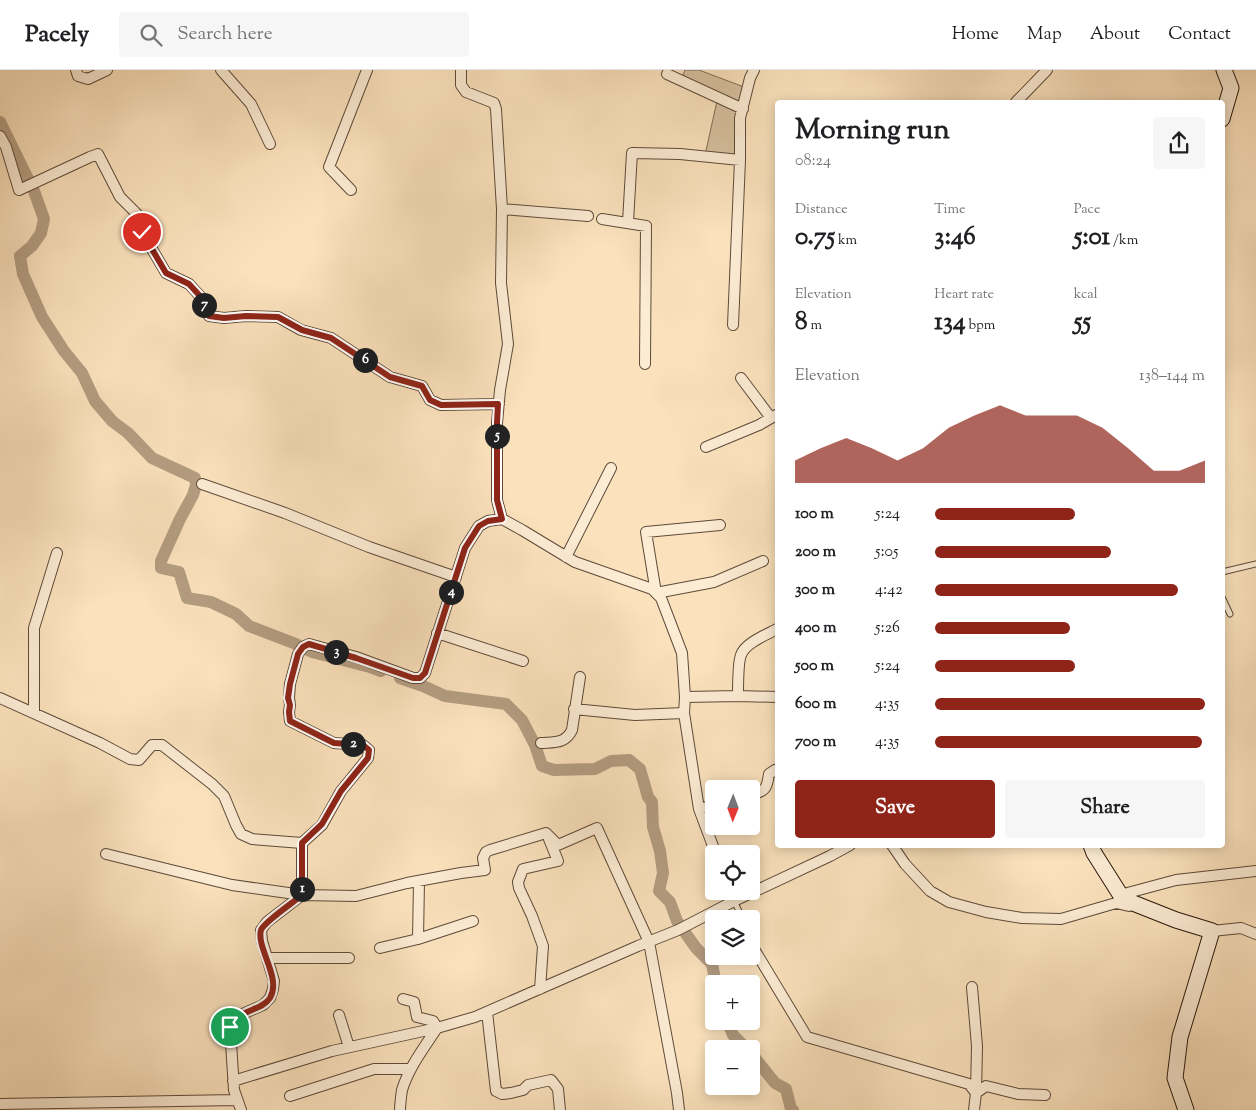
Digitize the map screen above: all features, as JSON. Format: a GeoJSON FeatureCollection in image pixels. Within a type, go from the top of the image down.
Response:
{"type":"FeatureCollection","features":[{"type":"Feature","properties":{"kind":"street"},"geometry":{"type":"LineString","coordinates":[[76,70],[78,76],[88,79],[107,70]]}},
{"type":"Feature","properties":{"kind":"street"},"geometry":{"type":"LineString","coordinates":[[221,70],[251,104],[270,144]]}},
{"type":"Feature","properties":{"kind":"street"},"geometry":{"type":"LineString","coordinates":[[350,190],[329,167],[366,70]]}},
{"type":"Feature","properties":{"kind":"street"},"geometry":{"type":"LineString","coordinates":[[461,70],[461,85],[466,92],[480,99],[494,102],[496,109],[502,208],[502,283],[508,344],[498,404],[497,423],[497,500],[502,519]]}},
{"type":"Feature","properties":{"kind":"street"},"geometry":{"type":"LineString","coordinates":[[733,325],[740,118],[750,78],[754,70]]}},
{"type":"Feature","properties":{"kind":"street"},"geometry":{"type":"LineString","coordinates":[[1018,100],[1047,70]]}},
{"type":"Feature","properties":{"kind":"street"},"geometry":{"type":"LineString","coordinates":[[1224,70],[1231,88],[1225,109]]}},
{"type":"Feature","properties":{"kind":"street"},"geometry":{"type":"LineString","coordinates":[[673,74],[743,110]]}},
{"type":"Feature","properties":{"kind":"street"},"geometry":{"type":"LineString","coordinates":[[0,136],[6,147],[19,190],[98,154],[120,197],[137,214],[142,232],[166,273],[189,284],[200,296],[209,316],[224,318],[246,316],[278,317],[302,330],[331,338],[390,377],[422,386],[430,400],[441,405],[498,404]]}},
{"type":"Feature","properties":{"kind":"street"},"geometry":{"type":"LineString","coordinates":[[628,222],[632,153],[680,154],[740,160]]}},
{"type":"Feature","properties":{"kind":"street"},"geometry":{"type":"LineString","coordinates":[[502,208],[588,216]]}},
{"type":"Feature","properties":{"kind":"street"},"geometry":{"type":"LineString","coordinates":[[602,219],[646,226],[645,364]]}},
{"type":"Feature","properties":{"kind":"street"},"geometry":{"type":"LineString","coordinates":[[706,447],[759,426],[774,416],[741,378]]}},
{"type":"Feature","properties":{"kind":"street"},"geometry":{"type":"LineString","coordinates":[[566,557],[611,468]]}},
{"type":"Feature","properties":{"kind":"street"},"geometry":{"type":"LineString","coordinates":[[202,484],[285,513],[369,547],[456,577]]}},
{"type":"Feature","properties":{"kind":"street"},"geometry":{"type":"LineString","coordinates":[[302,895],[302,843],[322,824],[341,791],[368,758],[369,750],[363,745],[334,743],[290,721],[288,698],[298,654],[309,644],[413,678],[420,678],[425,673],[465,548],[479,526],[488,521],[502,519],[575,562],[652,589],[662,598],[682,653],[685,697],[684,713],[699,809],[713,845]]}},
{"type":"Feature","properties":{"kind":"street"},"geometry":{"type":"LineString","coordinates":[[656,593],[646,532],[720,526]]}},
{"type":"Feature","properties":{"kind":"street"},"geometry":{"type":"LineString","coordinates":[[34,713],[34,628],[57,553]]}},
{"type":"Feature","properties":{"kind":"street"},"geometry":{"type":"LineString","coordinates":[[656,593],[714,582],[763,561]]}},
{"type":"Feature","properties":{"kind":"street"},"geometry":{"type":"LineString","coordinates":[[738,696],[740,656],[745,648],[775,630]]}},
{"type":"Feature","properties":{"kind":"street"},"geometry":{"type":"LineString","coordinates":[[438,633],[523,661]]}},
{"type":"Feature","properties":{"kind":"street"},"geometry":{"type":"LineString","coordinates":[[541,743],[563,741],[569,737],[572,730],[580,676]]}},
{"type":"Feature","properties":{"kind":"street"},"geometry":{"type":"LineString","coordinates":[[685,697],[775,697]]}},
{"type":"Feature","properties":{"kind":"street"},"geometry":{"type":"LineString","coordinates":[[0,698],[100,743],[130,759],[140,760],[152,745],[162,745],[212,784],[224,796],[241,834],[252,839],[302,843]]}},
{"type":"Feature","properties":{"kind":"street"},"geometry":{"type":"LineString","coordinates":[[574,709],[635,715],[684,713]]}},
{"type":"Feature","properties":{"kind":"street"},"geometry":{"type":"LineString","coordinates":[[760,793],[767,786],[769,774],[775,770]]}},
{"type":"Feature","properties":{"kind":"street"},"geometry":{"type":"LineString","coordinates":[[699,809],[705,807]]}},
{"type":"Feature","properties":{"kind":"street"},"geometry":{"type":"LineString","coordinates":[[546,833],[558,845],[597,828],[649,942],[679,1110]]}},
{"type":"Feature","properties":{"kind":"street"},"geometry":{"type":"LineString","coordinates":[[106,854],[232,885],[302,895],[356,896],[420,881],[485,870],[483,858],[486,852],[546,833]]}},
{"type":"Feature","properties":{"kind":"street"},"geometry":{"type":"LineString","coordinates":[[540,989],[543,946],[532,916],[518,888],[518,882],[523,869],[558,861],[546,833]]}},
{"type":"Feature","properties":{"kind":"street"},"geometry":{"type":"LineString","coordinates":[[234,1081],[332,1050],[437,1028],[475,1017],[682,928],[845,848]]}},
{"type":"Feature","properties":{"kind":"street"},"geometry":{"type":"LineString","coordinates":[[894,848],[905,864],[930,891],[949,902],[986,912],[1022,918],[1061,918],[1116,903],[1152,910]]}},
{"type":"Feature","properties":{"kind":"street"},"geometry":{"type":"LineString","coordinates":[[1092,848],[1123,900],[1176,920],[1212,930],[1241,928],[1256,934]]}},
{"type":"Feature","properties":{"kind":"street"},"geometry":{"type":"LineString","coordinates":[[1120,895],[1176,880],[1256,871]]}},
{"type":"Feature","properties":{"kind":"street"},"geometry":{"type":"LineString","coordinates":[[418,939],[420,881]]}},
{"type":"Feature","properties":{"kind":"street"},"geometry":{"type":"LineString","coordinates":[[0,1104],[239,1105],[234,1090],[230,1027],[237,1018],[263,1005],[270,998],[274,981],[262,942],[261,930],[267,922],[302,895]]}},
{"type":"Feature","properties":{"kind":"street"},"geometry":{"type":"LineString","coordinates":[[380,948],[418,939],[473,921]]}},
{"type":"Feature","properties":{"kind":"street"},"geometry":{"type":"LineString","coordinates":[[1186,1110],[1176,1078],[1180,1037],[1212,930]]}},
{"type":"Feature","properties":{"kind":"street"},"geometry":{"type":"LineString","coordinates":[[267,958],[349,958]]}},
{"type":"Feature","properties":{"kind":"street"},"geometry":{"type":"LineString","coordinates":[[760,959],[807,1037],[969,1084],[976,1093]]}},
{"type":"Feature","properties":{"kind":"street"},"geometry":{"type":"LineString","coordinates":[[972,987],[977,1046],[974,1110]]}},
{"type":"Feature","properties":{"kind":"street"},"geometry":{"type":"LineString","coordinates":[[403,999],[414,1002],[417,1017],[433,1021],[437,1028]]}},
{"type":"Feature","properties":{"kind":"street"},"geometry":{"type":"LineString","coordinates":[[486,1012],[496,1091],[502,1094],[511,1093],[523,1090],[528,1085],[550,1080],[558,1089],[560,1110]]}},
{"type":"Feature","properties":{"kind":"street"},"geometry":{"type":"LineString","coordinates":[[339,1015],[349,1047]]}},
{"type":"Feature","properties":{"kind":"street"},"geometry":{"type":"LineString","coordinates":[[400,1110],[402,1092],[408,1074],[437,1028]]}},
{"type":"Feature","properties":{"kind":"street"},"geometry":{"type":"LineString","coordinates":[[290,1096],[374,1069],[411,1069]]}},
{"type":"Feature","properties":{"kind":"street"},"geometry":{"type":"LineString","coordinates":[[976,1093],[986,1086],[1018,1094],[1045,1095]]}},
{"type":"Feature","properties":{"kind":"lane"},"geometry":{"type":"LineString","coordinates":[[1225,571],[1256,564]]}},
{"type":"Feature","properties":{"kind":"lane"},"geometry":{"type":"LineString","coordinates":[[1225,603],[1230,614]]}},
{"type":"Feature","properties":{"kind":"lane"},"geometry":{"type":"LineString","coordinates":[[734,902],[738,910]]}},
{"type":"Feature","properties":{"kind":"shaded area"},"geometry":{"type":"Polygon","coordinates":[[[685,70],[699,70],[744,87],[739,103],[681,80],[685,70]]]}},
{"type":"Feature","properties":{"kind":"shaded area"},"geometry":{"type":"Polygon","coordinates":[[[717,101],[740,110],[740,160],[705,155],[717,101]]]}},
{"type":"Feature","properties":{"kind":"waterway"},"geometry":{"type":"LineString","coordinates":[[0,122],[28,179]]}},
{"type":"Feature","properties":{"kind":"waterway"},"geometry":{"type":"LineString","coordinates":[[34,191],[44,219],[41,233],[32,246],[20,256],[23,274],[42,317],[64,351],[82,373],[95,401],[112,421],[128,433],[152,458],[195,478],[196,485],[193,495],[161,561],[161,568],[179,572],[187,598],[211,602],[236,614],[249,626],[312,652],[381,671]]}},
{"type":"Feature","properties":{"kind":"waterway"},"geometry":{"type":"LineString","coordinates":[[400,678],[445,696],[506,704],[522,720],[535,745],[542,766],[554,770],[595,769],[611,761],[629,760],[640,769],[648,797],[652,802],[653,827],[660,851],[663,873],[659,891],[670,902],[677,921],[696,948],[712,964],[714,975]]}},
{"type":"Feature","properties":{"kind":"waterway"},"geometry":{"type":"LineString","coordinates":[[731,1030],[738,1040]]}},
{"type":"Feature","properties":{"kind":"waterway"},"geometry":{"type":"LineString","coordinates":[[760,1064],[775,1083],[786,1089],[791,1109],[793,1110]]}},
{"type":"Feature","properties":{"kind":"route"},"geometry":{"type":"LineString","coordinates":[[142,232],[166,273],[189,284],[200,296],[209,316],[224,318],[246,316],[278,317],[302,330],[331,338],[390,377],[422,386],[430,400],[441,405],[498,404],[497,500],[502,519],[488,521],[479,526],[465,548],[425,673],[420,678],[413,678],[309,644],[303,647],[298,654],[288,698],[290,721],[334,743],[363,745],[369,750],[368,758],[341,791],[322,824],[302,843],[302,895],[267,922],[261,930],[262,942],[274,981],[270,998],[263,1005],[237,1018],[230,1027]]}}]}
